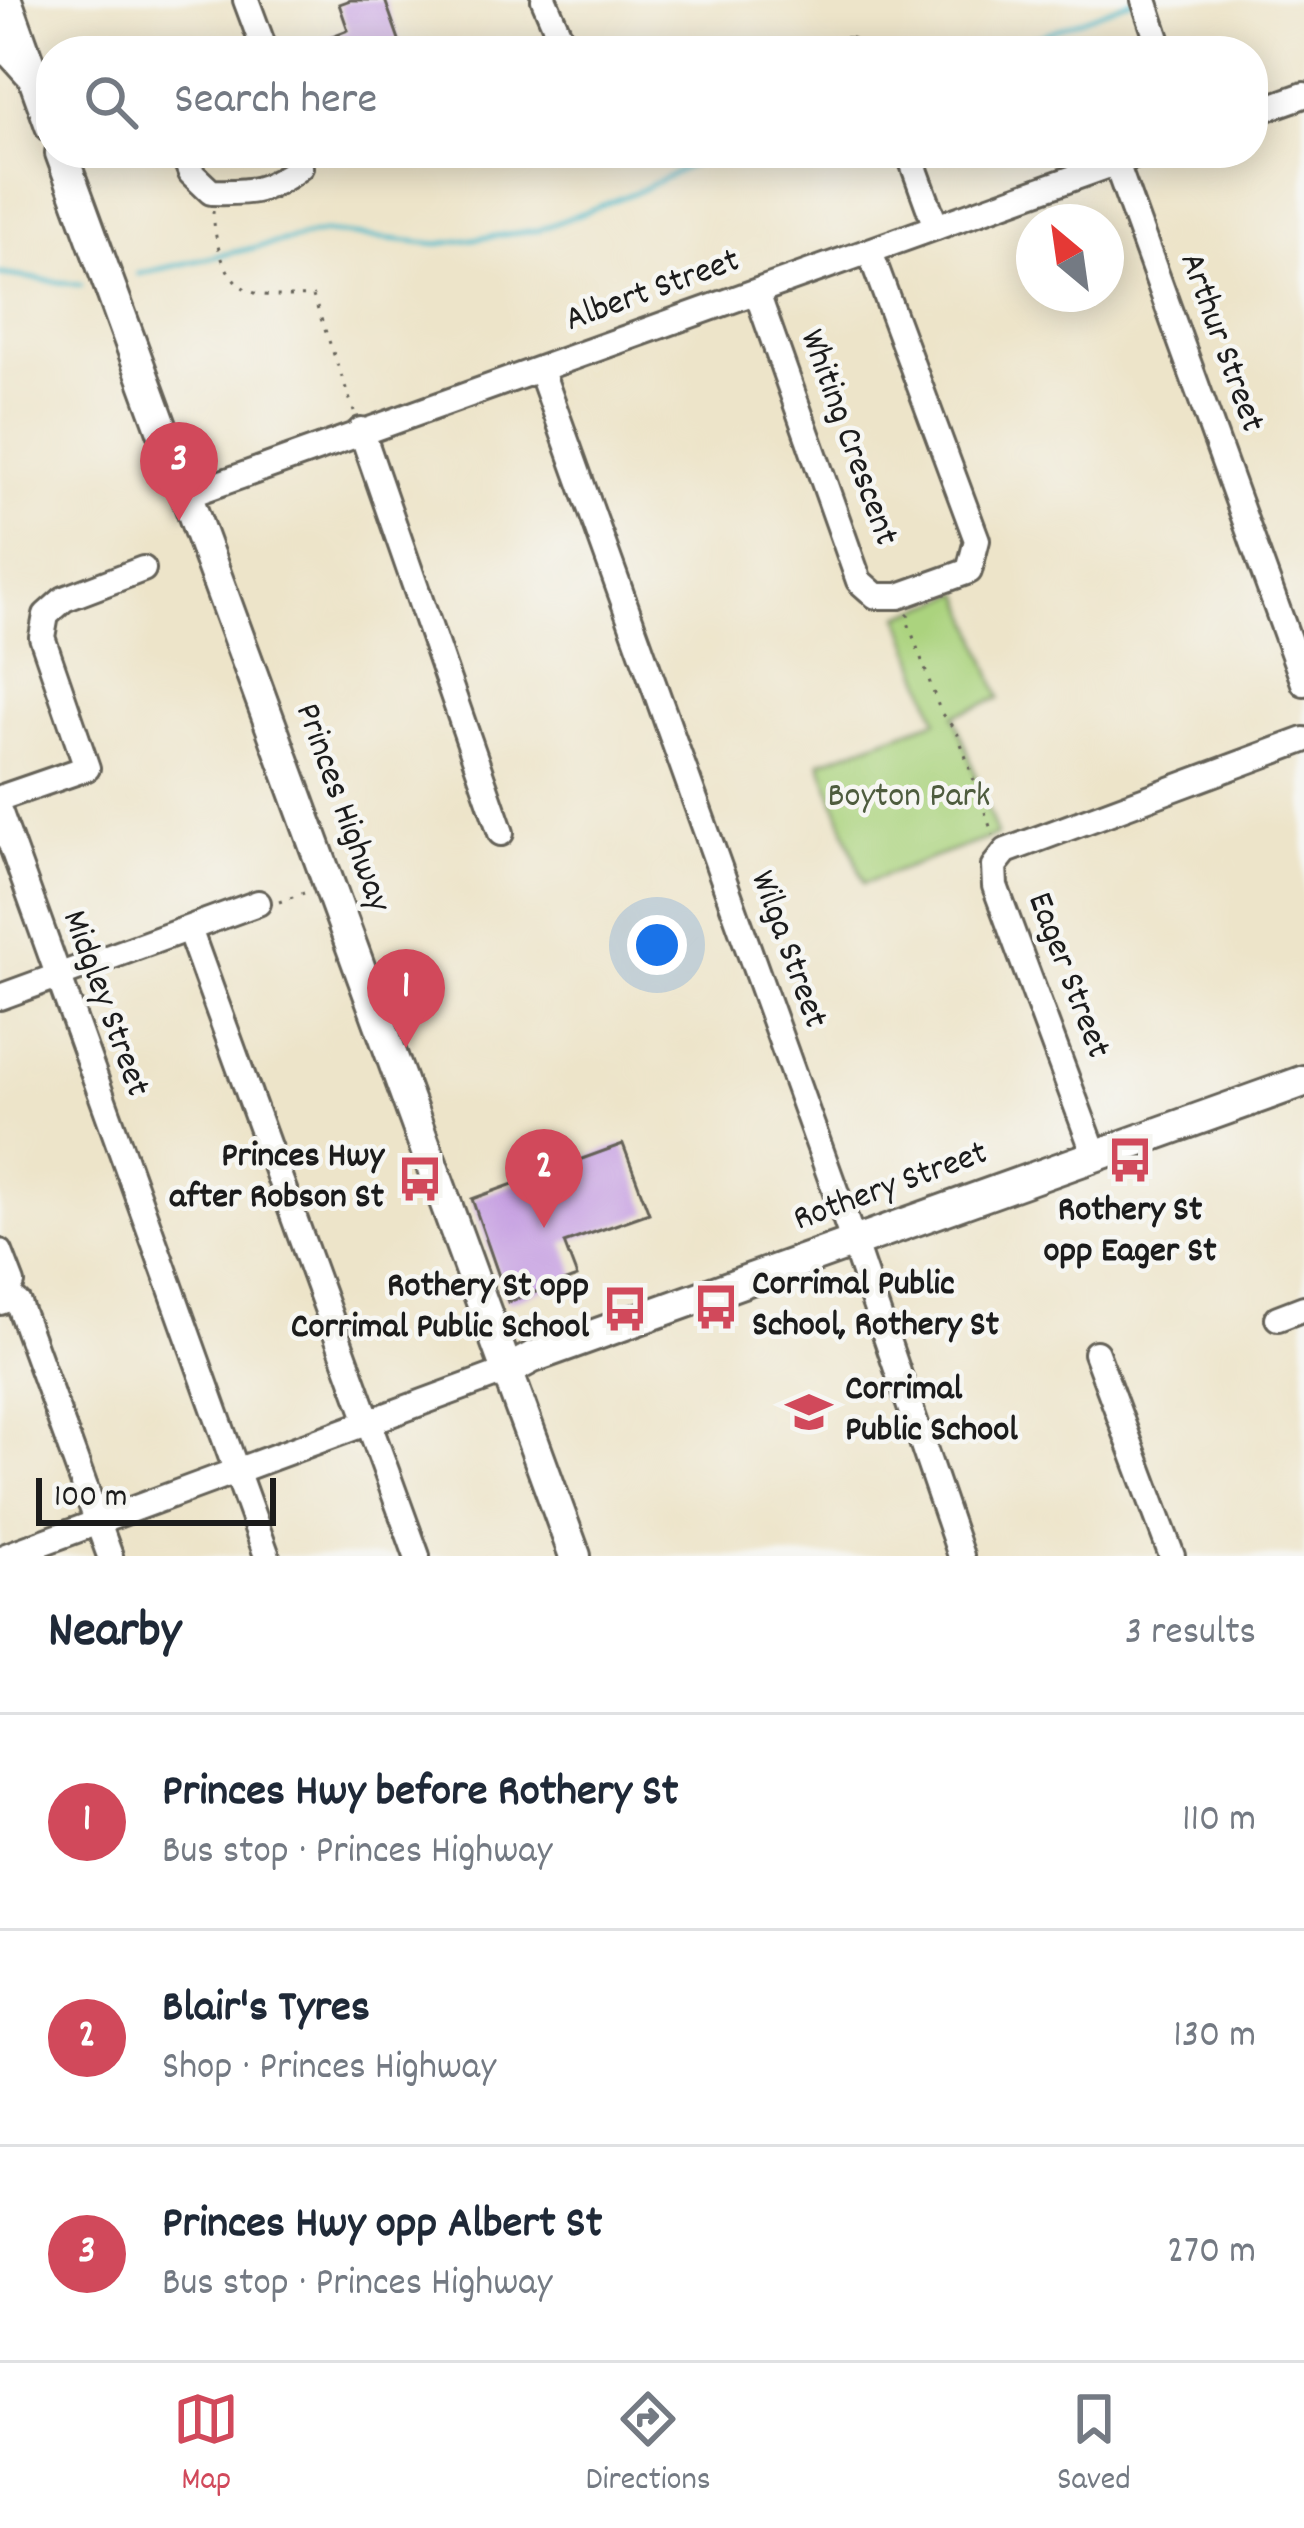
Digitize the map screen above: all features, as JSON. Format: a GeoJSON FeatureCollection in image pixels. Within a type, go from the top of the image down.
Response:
{"type":"FeatureCollection","features":[{"type":"Feature","properties":{"kind":"main road"},"geometry":{"type":"LineString","coordinates":[[6,0],[36,85]]}},
{"type":"Feature","properties":{"kind":"main road","name":"Princes Highway"},"geometry":{"type":"LineString","coordinates":[[66,168],[575,1556]]}},
{"type":"Feature","properties":{"kind":"main road","name":"Rothery Street"},"geometry":{"type":"LineString","coordinates":[[507,1371],[552,1350],[1304,1081]]}},
{"type":"Feature","properties":{"kind":"street"},"geometry":{"type":"LineString","coordinates":[[246,0],[255,36]]}},
{"type":"Feature","properties":{"kind":"street"},"geometry":{"type":"LineString","coordinates":[[544,0],[560,36]]}},
{"type":"Feature","properties":{"kind":"street"},"geometry":{"type":"LineString","coordinates":[[1144,0],[1156,36]]}},
{"type":"Feature","properties":{"kind":"street"},"geometry":{"type":"LineString","coordinates":[[0,44],[36,85]]}},
{"type":"Feature","properties":{"kind":"street"},"geometry":{"type":"LineString","coordinates":[[1268,108],[1304,95]]}},
{"type":"Feature","properties":{"kind":"street"},"geometry":{"type":"LineString","coordinates":[[189,168],[211,192],[246,193],[276,186],[299,168]]}},
{"type":"Feature","properties":{"kind":"street"},"geometry":{"type":"LineString","coordinates":[[915,168],[937,226]]}},
{"type":"Feature","properties":{"kind":"street","name":"Albert Street"},"geometry":{"type":"LineString","coordinates":[[185,496],[1102,168]]}},
{"type":"Feature","properties":{"kind":"street","name":"Arthur Street"},"geometry":{"type":"LineString","coordinates":[[1118,168],[1304,683]]}},
{"type":"Feature","properties":{"kind":"street","name":"Whiting Crescent"},"geometry":{"type":"LineString","coordinates":[[757,293],[860,581],[876,596],[901,596],[969,571],[977,540],[870,252]]}},
{"type":"Feature","properties":{"kind":"street","name":"Wilga Street"},"geometry":{"type":"LineString","coordinates":[[541,370],[854,1243],[961,1556]]}},
{"type":"Feature","properties":{"kind":"street"},"geometry":{"type":"LineString","coordinates":[[362,430],[501,833]]}},
{"type":"Feature","properties":{"kind":"street"},"geometry":{"type":"LineString","coordinates":[[0,798],[87,768],[41,637],[46,615],[64,599],[143,569]]}},
{"type":"Feature","properties":{"kind":"street","name":"Eager Street"},"geometry":{"type":"LineString","coordinates":[[1095,1155],[995,886],[994,866],[1006,851],[1304,740]]}},
{"type":"Feature","properties":{"kind":"street","name":"Midgley Street"},"geometry":{"type":"LineString","coordinates":[[0,814],[10,878],[56,976],[267,1556]]}},
{"type":"Feature","properties":{"kind":"street"},"geometry":{"type":"LineString","coordinates":[[0,997],[261,906]]}},
{"type":"Feature","properties":{"kind":"street"},"geometry":{"type":"LineString","coordinates":[[189,928],[417,1556]]}},
{"type":"Feature","properties":{"kind":"street"},"geometry":{"type":"LineString","coordinates":[[0,1252],[10,1296],[110,1556]]}},
{"type":"Feature","properties":{"kind":"street"},"geometry":{"type":"LineString","coordinates":[[1278,1318],[1304,1308]]}},
{"type":"Feature","properties":{"kind":"street"},"geometry":{"type":"LineString","coordinates":[[1096,1353],[1172,1556]]}},
{"type":"Feature","properties":{"kind":"street"},"geometry":{"type":"LineString","coordinates":[[6,1556],[507,1371]]}},
{"type":"Feature","properties":{"kind":"path"},"geometry":{"type":"LineString","coordinates":[[211,192],[215,238],[225,268],[252,293],[313,296],[362,430]]}},
{"type":"Feature","properties":{"kind":"path"},"geometry":{"type":"LineString","coordinates":[[901,596],[941,712],[957,732],[995,842]]}},
{"type":"Feature","properties":{"kind":"path"},"geometry":{"type":"LineString","coordinates":[[261,906],[311,890]]}},
{"type":"Feature","properties":{"kind":"green space","name":"Boyton Park"},"geometry":{"type":"Polygon","coordinates":[[[962,593],[1000,698],[954,715],[997,835],[864,883],[820,762],[937,720],[900,616],[962,593]]]}},
{"type":"Feature","properties":{"kind":"building"},"geometry":{"type":"Polygon","coordinates":[[[385,0],[398,36],[332,36],[348,30],[339,4],[385,0]]]}},
{"type":"Feature","properties":{"kind":"building"},"geometry":{"type":"Polygon","coordinates":[[[623,1144],[649,1213],[564,1243],[577,1277],[508,1302],[472,1199],[623,1144]]]}},
{"type":"Feature","properties":{"kind":"waterway"},"geometry":{"type":"LineString","coordinates":[[1039,36],[1133,0]]}},
{"type":"Feature","properties":{"kind":"waterway"},"geometry":{"type":"LineString","coordinates":[[138,274],[324,232],[438,244],[538,230],[685,168]]}},
{"type":"Feature","properties":{"kind":"waterway"},"geometry":{"type":"LineString","coordinates":[[0,274],[81,285]]}},
{"type":"Feature","properties":{"kind":"place","name":"Princes Hwy opp Albert St"},"geometry":{"type":"Point","coordinates":[179,521]}},
{"type":"Feature","properties":{"kind":"place","name":"Princes Hwy before Rothery St"},"geometry":{"type":"Point","coordinates":[406,1048]}},
{"type":"Feature","properties":{"kind":"place","name":"Rothery St opp Eager St"},"geometry":{"type":"Point","coordinates":[1130,1160]}},
{"type":"Feature","properties":{"kind":"place","name":"Princes Hwy after Robson St"},"geometry":{"type":"Point","coordinates":[420,1179]}},
{"type":"Feature","properties":{"kind":"place","name":"Blair's Tyres"},"geometry":{"type":"Point","coordinates":[544,1228]}},
{"type":"Feature","properties":{"kind":"place","name":"Corrimal Public School, Rothery St"},"geometry":{"type":"Point","coordinates":[716,1307]}},
{"type":"Feature","properties":{"kind":"place","name":"Rothery St opp Corrimal Public School"},"geometry":{"type":"Point","coordinates":[625,1309]}},
{"type":"Feature","properties":{"kind":"place","name":"Corrimal Public School"},"geometry":{"type":"Point","coordinates":[809,1412]}}]}
